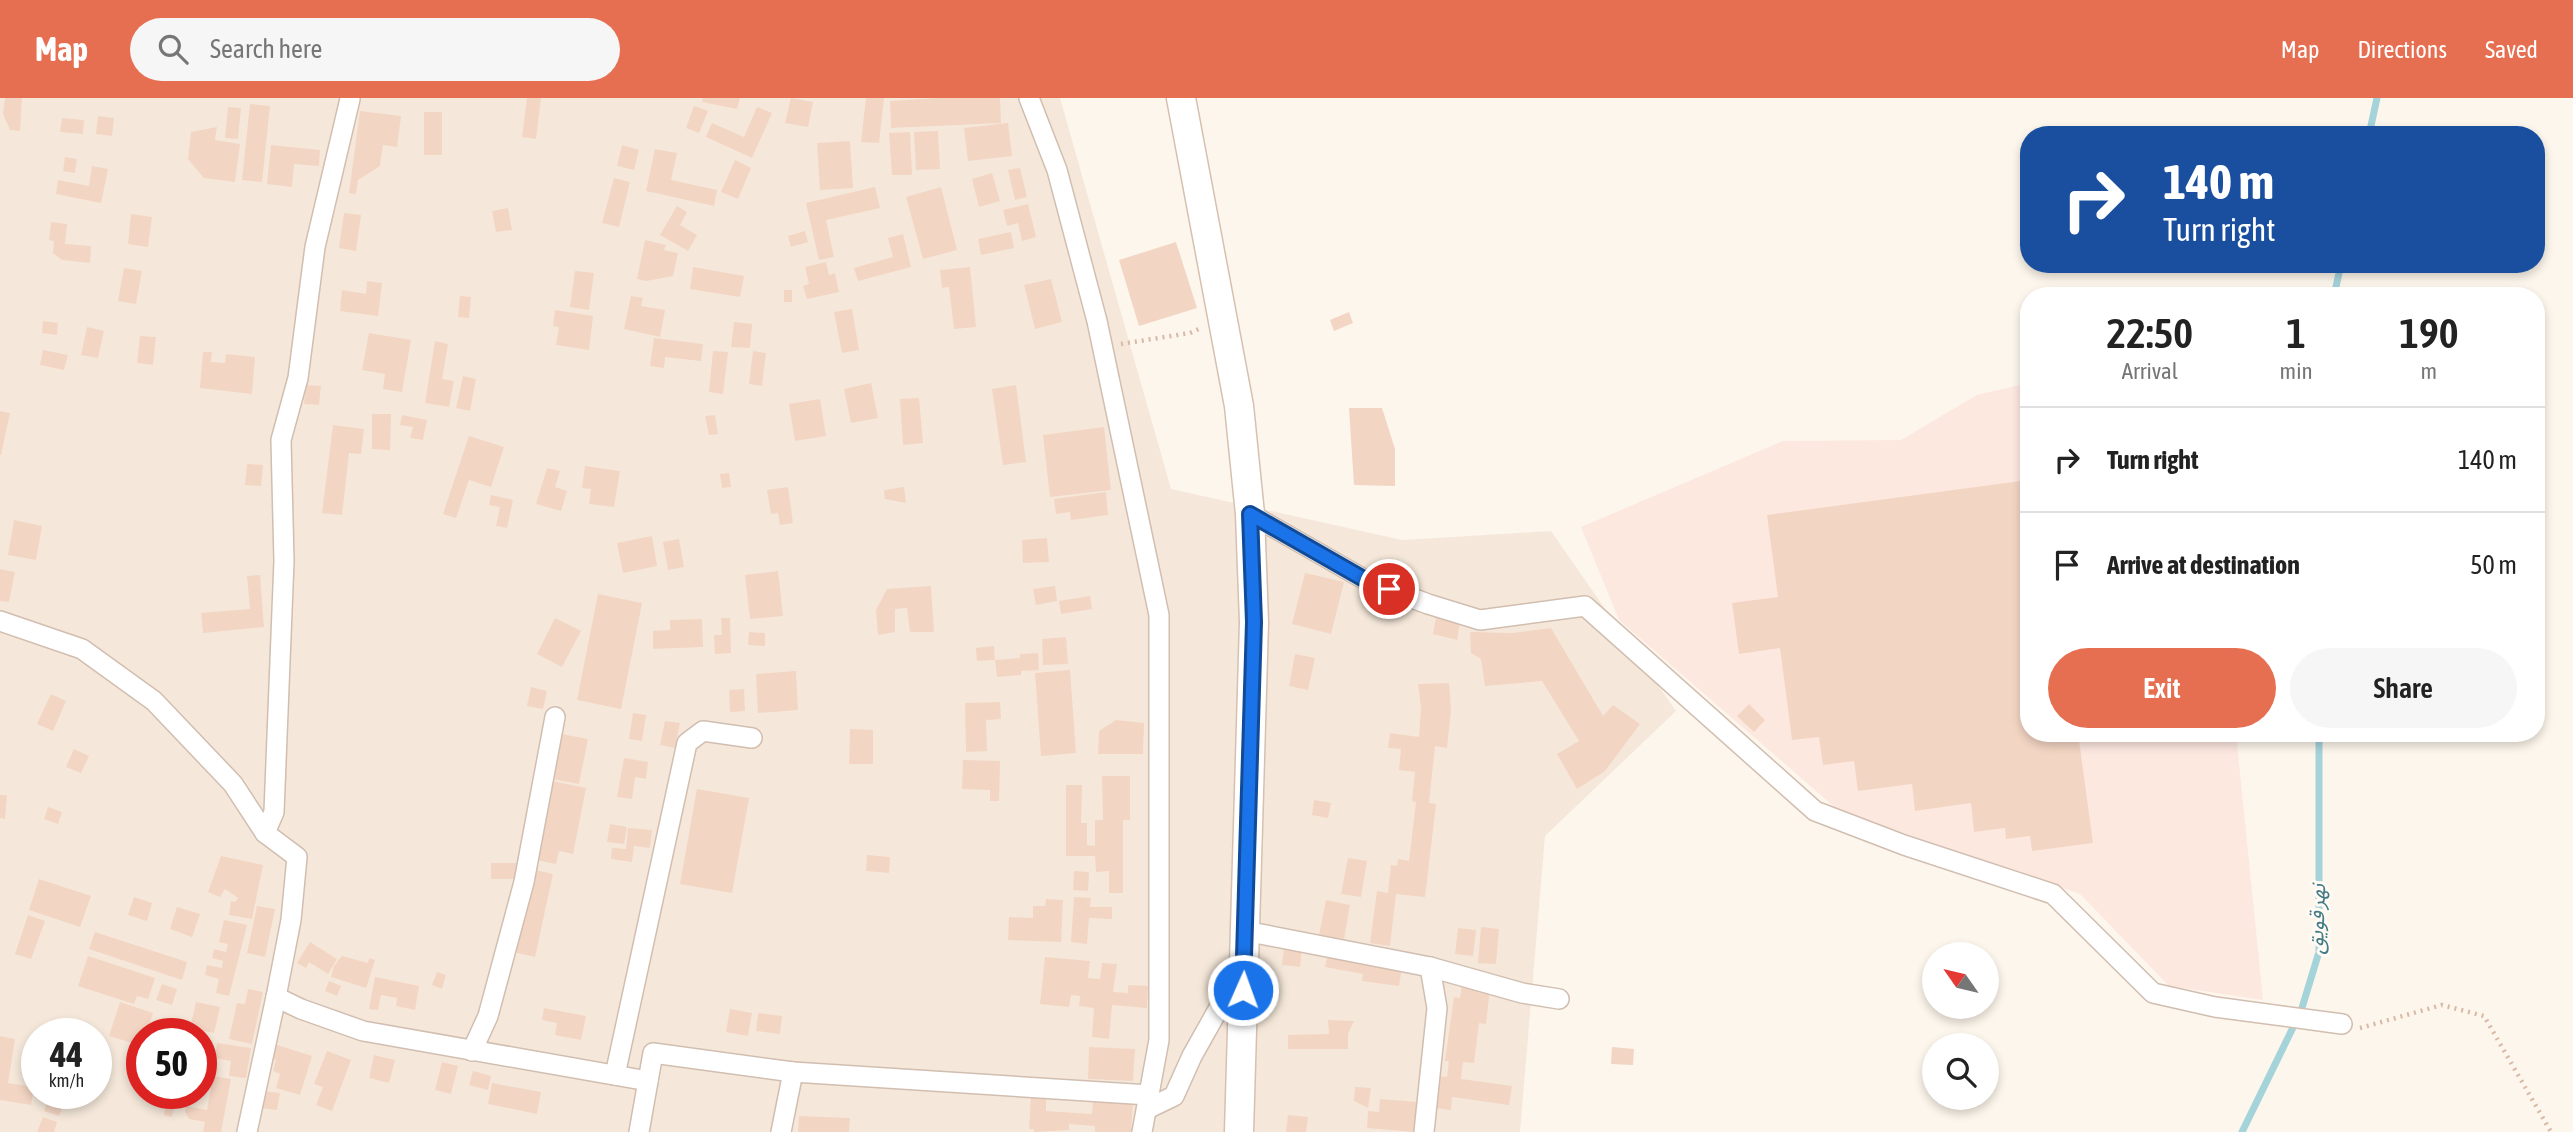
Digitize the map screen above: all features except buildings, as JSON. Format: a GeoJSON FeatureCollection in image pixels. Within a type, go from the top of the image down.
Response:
{"type":"FeatureCollection","features":[{"type":"Feature","properties":{"kind":"main road"},"geometry":{"type":"LineString","coordinates":[[1181,98],[1239,406],[1250,514],[1254,622],[1239,1132]]}},
{"type":"Feature","properties":{"kind":"street"},"geometry":{"type":"LineString","coordinates":[[265,833],[274,812],[283,589],[281,440],[298,379],[316,247],[350,98]]}},
{"type":"Feature","properties":{"kind":"street"},"geometry":{"type":"LineString","coordinates":[[1030,98],[1057,170],[1102,346],[1159,615],[1159,1040],[1142,1132]]}},
{"type":"Feature","properties":{"kind":"street"},"geometry":{"type":"LineString","coordinates":[[1250,514],[1369,582],[1480,620],[1585,606],[1815,811],[1904,845],[2053,894],[2153,993],[2215,1007],[2342,1024]]}},
{"type":"Feature","properties":{"kind":"street"},"geometry":{"type":"LineString","coordinates":[[0,621],[82,649],[154,701],[233,784],[265,833],[296,857],[291,920],[247,1132]]}},
{"type":"Feature","properties":{"kind":"street"},"geometry":{"type":"LineString","coordinates":[[472,1051],[488,1016],[524,882],[555,717]]}},
{"type":"Feature","properties":{"kind":"street"},"geometry":{"type":"LineString","coordinates":[[615,1075],[687,743],[703,731],[752,738]]}},
{"type":"Feature","properties":{"kind":"street"},"geometry":{"type":"LineString","coordinates":[[1245,931],[1430,967],[1522,993],[1559,999]]}},
{"type":"Feature","properties":{"kind":"street"},"geometry":{"type":"LineString","coordinates":[[1424,1132],[1437,1008],[1430,967]]}},
{"type":"Feature","properties":{"kind":"street"},"geometry":{"type":"LineString","coordinates":[[639,1132],[653,1053],[793,1072],[1148,1102],[1174,1096],[1192,1056],[1224,999],[1243,990]]}},
{"type":"Feature","properties":{"kind":"street"},"geometry":{"type":"LineString","coordinates":[[276,997],[363,1031],[648,1081]]}},
{"type":"Feature","properties":{"kind":"street"},"geometry":{"type":"LineString","coordinates":[[781,1132],[793,1072]]}},
{"type":"Feature","properties":{"kind":"path"},"geometry":{"type":"LineString","coordinates":[[1102,346],[1190,333],[1223,318]]}},
{"type":"Feature","properties":{"kind":"path"},"geometry":{"type":"LineString","coordinates":[[2342,1024],[2361,1029],[2442,1005],[2484,1016],[2551,1132]]}},
{"type":"Feature","properties":{"kind":"shaded area"},"geometry":{"type":"Polygon","coordinates":[[[0,98],[1060,98],[1171,489],[1402,540],[1551,531],[1676,711],[1545,836],[1520,1132],[0,1132],[0,98]]]}},
{"type":"Feature","properties":{"kind":"shaded area"},"geometry":{"type":"Polygon","coordinates":[[[2020,385],[2020,742],[2237,742],[2263,1000],[2169,986],[2080,894],[1838,810],[1619,620],[1581,527],[1783,441],[1901,440],[1977,395],[2020,385]]]}},
{"type":"Feature","properties":{"kind":"waterway","name":"نهر قويق"},"geometry":{"type":"LineString","coordinates":[[2371,126],[2377,98]]}},
{"type":"Feature","properties":{"kind":"waterway","name":"نهر قويق"},"geometry":{"type":"LineString","coordinates":[[2336,287],[2339,273]]}},
{"type":"Feature","properties":{"kind":"waterway","name":"نهر قويق"},"geometry":{"type":"LineString","coordinates":[[2242,1132],[2301,1011],[2319,952],[2319,742]]}},
{"type":"Feature","properties":{"kind":"route"},"geometry":{"type":"LineString","coordinates":[[1243,990],[1254,622],[1250,514],[1369,582],[1389,589]]}}]}
